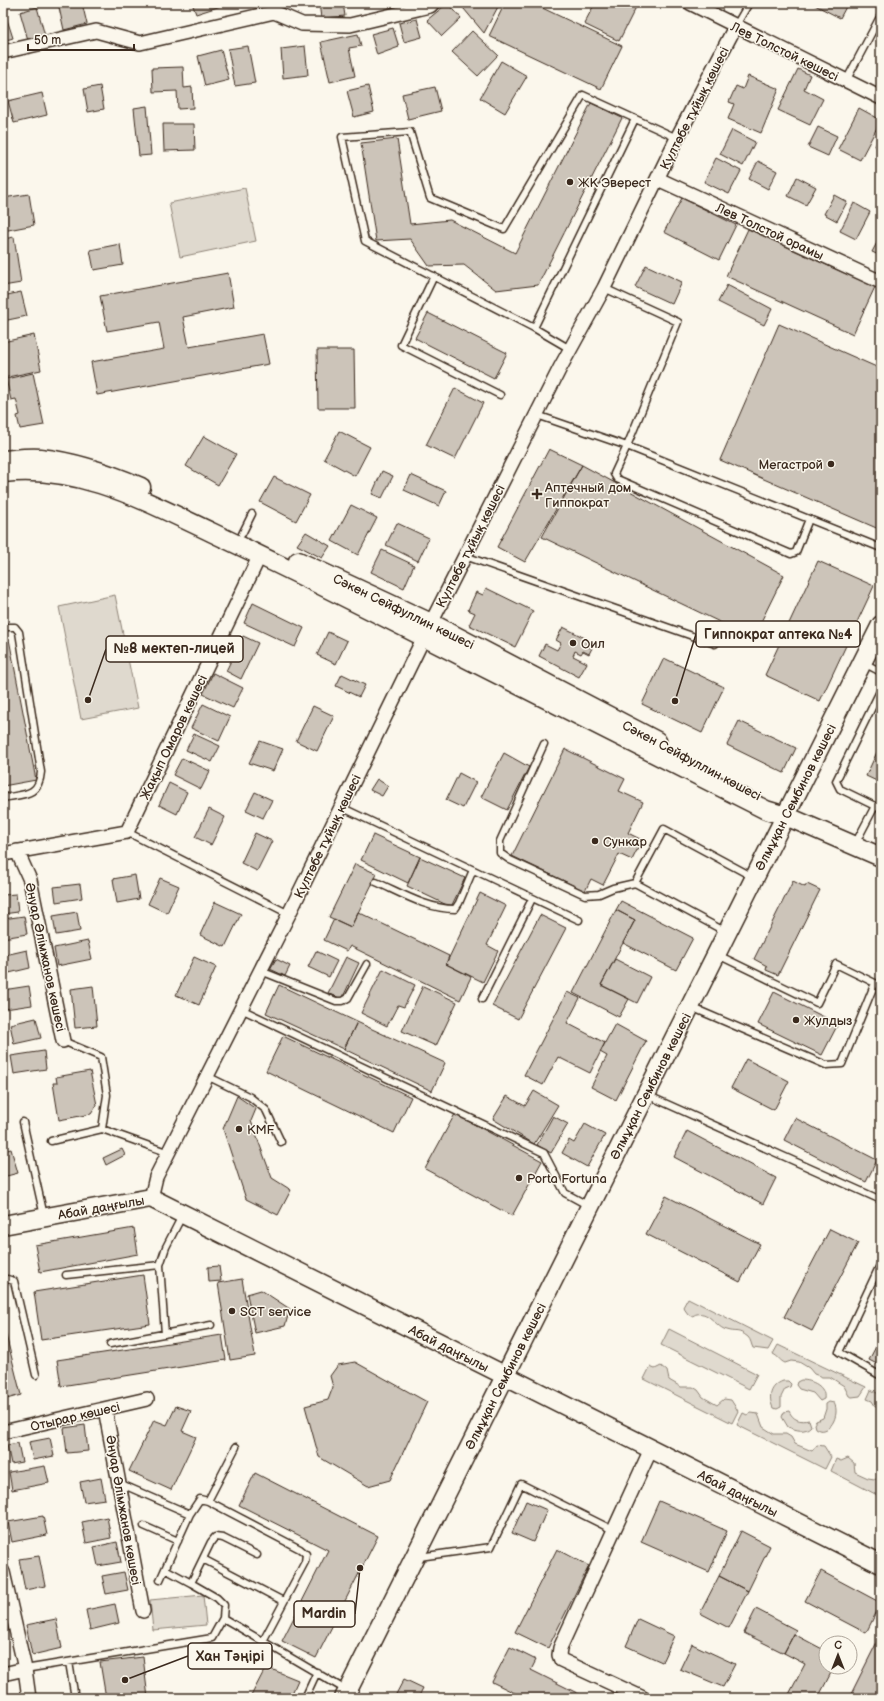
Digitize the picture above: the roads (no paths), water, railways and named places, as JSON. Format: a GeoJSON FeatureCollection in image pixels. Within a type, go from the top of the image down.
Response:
{"type":"FeatureCollection","features":[{"type":"Feature","properties":{"kind":"street"},"geometry":{"type":"LineString","coordinates":[[3,52],[96,31],[140,43],[274,12],[302,24],[350,25],[430,6],[433,3]]}},
{"type":"Feature","properties":{"kind":"street","name":"Лев Толстой көшесі"},"geometry":{"type":"LineString","coordinates":[[690,3],[735,27],[881,98]]}},
{"type":"Feature","properties":{"kind":"street","name":"Күлтөбе тұйық көшесі"},"geometry":{"type":"LineString","coordinates":[[151,1198],[156,1177],[261,971],[428,630],[570,349],[604,288],[677,138],[735,27]]}},
{"type":"Feature","properties":{"kind":"street","name":"Лев Толстой орамы"},"geometry":{"type":"LineString","coordinates":[[658,179],[881,282]]}},
{"type":"Feature","properties":{"kind":"street","name":"Сәкен Сейфуллин көшесі"},"geometry":{"type":"LineString","coordinates":[[3,460],[39,458],[78,464],[114,476],[242,534],[428,630],[766,810],[786,816],[881,857]]}},
{"type":"Feature","properties":{"kind":"street","name":"Сәкен Сейфуллин көшесі"},"geometry":{"type":"LineString","coordinates":[[3,473],[19,471],[60,473],[95,482],[140,499],[260,555],[428,630]]}},
{"type":"Feature","properties":{"kind":"street","name":"Жақып Омаров көшесі"},"geometry":{"type":"LineString","coordinates":[[127,832],[260,555]]}},
{"type":"Feature","properties":{"kind":"street","name":"Әлмұқан Сембинов көшесі"},"geometry":{"type":"LineString","coordinates":[[346,1694],[881,625]]}},
{"type":"Feature","properties":{"kind":"street"},"geometry":{"type":"LineString","coordinates":[[3,854],[127,832]]}},
{"type":"Feature","properties":{"kind":"street","name":"Әнуар Әлімжанов көшесі"},"geometry":{"type":"LineString","coordinates":[[17,851],[30,880],[63,1041]]}},
{"type":"Feature","properties":{"kind":"street","name":"Абай даңғылы"},"geometry":{"type":"LineString","coordinates":[[3,1225],[151,1198],[881,1564]]}},
{"type":"Feature","properties":{"kind":"street","name":"Отырар көшесі"},"geometry":{"type":"LineString","coordinates":[[3,1432],[147,1399]]}},
{"type":"Feature","properties":{"kind":"street","name":"Әнуар Әлімжанов көшесі"},"geometry":{"type":"LineString","coordinates":[[105,1409],[143,1611]]}},
{"type":"Feature","properties":{"kind":"street"},"geometry":{"type":"LineString","coordinates":[[643,1698],[561,1660],[559,1655],[560,1648],[651,1449]]}},
{"type":"Feature","properties":{"kind":"street"},"geometry":{"type":"LineString","coordinates":[[3,1572],[25,1669],[29,1698]]}},
{"type":"Feature","properties":{"kind":"street"},"geometry":{"type":"LineString","coordinates":[[3,1674],[25,1669]]}},
{"type":"Feature","properties":{"kind":"lane"},"geometry":{"type":"LineString","coordinates":[[735,27],[749,3]]}},
{"type":"Feature","properties":{"kind":"lane"},"geometry":{"type":"LineString","coordinates":[[846,81],[881,16]]}},
{"type":"Feature","properties":{"kind":"lane"},"geometry":{"type":"LineString","coordinates":[[570,349],[534,328],[365,240],[342,137],[410,132],[430,198],[504,228],[583,95],[677,138]]}},
{"type":"Feature","properties":{"kind":"lane"},"geometry":{"type":"LineString","coordinates":[[534,328],[635,119]]}},
{"type":"Feature","properties":{"kind":"lane"},"geometry":{"type":"LineString","coordinates":[[434,276],[401,345],[500,395]]}},
{"type":"Feature","properties":{"kind":"lane"},"geometry":{"type":"LineString","coordinates":[[604,288],[678,322],[614,474],[616,479],[791,554],[796,552],[809,519]]}},
{"type":"Feature","properties":{"kind":"lane"},"geometry":{"type":"LineString","coordinates":[[537,415],[627,446],[881,548]]}},
{"type":"Feature","properties":{"kind":"lane"},"geometry":{"type":"LineString","coordinates":[[242,534],[252,514]]}},
{"type":"Feature","properties":{"kind":"lane"},"geometry":{"type":"LineString","coordinates":[[465,556],[716,644]]}},
{"type":"Feature","properties":{"kind":"lane"},"geometry":{"type":"LineString","coordinates":[[3,626],[14,627],[19,632],[41,772],[40,783],[32,792],[3,798]]}},
{"type":"Feature","properties":{"kind":"lane"},"geometry":{"type":"LineString","coordinates":[[862,663],[881,672]]}},
{"type":"Feature","properties":{"kind":"lane"},"geometry":{"type":"LineString","coordinates":[[854,845],[878,807],[840,789],[836,781],[881,690]]}},
{"type":"Feature","properties":{"kind":"lane"},"geometry":{"type":"LineString","coordinates":[[544,744],[500,840],[500,852],[510,860],[585,895],[599,894],[613,888],[635,883],[727,932]]}},
{"type":"Feature","properties":{"kind":"lane"},"geometry":{"type":"LineString","coordinates":[[341,807],[532,899],[580,920]]}},
{"type":"Feature","properties":{"kind":"lane"},"geometry":{"type":"LineString","coordinates":[[635,883],[664,830],[754,878]]}},
{"type":"Feature","properties":{"kind":"lane"},"geometry":{"type":"LineString","coordinates":[[127,832],[289,914]]}},
{"type":"Feature","properties":{"kind":"lane"},"geometry":{"type":"LineString","coordinates":[[376,882],[432,906],[445,909],[455,909],[473,870]]}},
{"type":"Feature","properties":{"kind":"lane"},"geometry":{"type":"LineString","coordinates":[[482,999],[532,899]]}},
{"type":"Feature","properties":{"kind":"lane"},"geometry":{"type":"LineString","coordinates":[[716,954],[816,1003],[836,964],[881,986]]}},
{"type":"Feature","properties":{"kind":"lane"},"geometry":{"type":"LineString","coordinates":[[261,971],[315,994],[343,1002],[348,998],[367,964]]}},
{"type":"Feature","properties":{"kind":"lane"},"geometry":{"type":"LineString","coordinates":[[690,1007],[826,1065],[842,1064],[875,983]]}},
{"type":"Feature","properties":{"kind":"lane"},"geometry":{"type":"LineString","coordinates":[[241,1009],[544,1152],[565,1193],[590,1207]]}},
{"type":"Feature","properties":{"kind":"lane"},"geometry":{"type":"LineString","coordinates":[[63,1041],[101,1057],[107,1095],[102,1129]]}},
{"type":"Feature","properties":{"kind":"lane"},"geometry":{"type":"LineString","coordinates":[[207,1076],[250,1097],[266,1110],[281,1142]]}},
{"type":"Feature","properties":{"kind":"lane"},"geometry":{"type":"LineString","coordinates":[[646,1094],[881,1200]]}},
{"type":"Feature","properties":{"kind":"lane"},"geometry":{"type":"LineString","coordinates":[[23,1122],[45,1217]]}},
{"type":"Feature","properties":{"kind":"lane"},"geometry":{"type":"LineString","coordinates":[[51,1141],[102,1129],[169,1153]]}},
{"type":"Feature","properties":{"kind":"lane"},"geometry":{"type":"LineString","coordinates":[[165,1334],[160,1265],[166,1247],[182,1214]]}},
{"type":"Feature","properties":{"kind":"lane"},"geometry":{"type":"LineString","coordinates":[[881,1263],[839,1352],[881,1376]]}},
{"type":"Feature","properties":{"kind":"lane"},"geometry":{"type":"LineString","coordinates":[[66,1275],[160,1265]]}},
{"type":"Feature","properties":{"kind":"lane"},"geometry":{"type":"LineString","coordinates":[[3,1280],[14,1281],[36,1376]]}},
{"type":"Feature","properties":{"kind":"lane"},"geometry":{"type":"LineString","coordinates":[[110,1344],[211,1325]]}},
{"type":"Feature","properties":{"kind":"lane"},"geometry":{"type":"LineString","coordinates":[[208,1501],[236,1447]]}},
{"type":"Feature","properties":{"kind":"lane"},"geometry":{"type":"LineString","coordinates":[[119,1483],[190,1514]]}},
{"type":"Feature","properties":{"kind":"lane"},"geometry":{"type":"LineString","coordinates":[[414,1557],[491,1547],[521,1484],[613,1530]]}},
{"type":"Feature","properties":{"kind":"lane"},"geometry":{"type":"LineString","coordinates":[[160,1580],[190,1514],[200,1499],[208,1501],[300,1549],[306,1554],[305,1562],[263,1641]]}},
{"type":"Feature","properties":{"kind":"lane"},"geometry":{"type":"LineString","coordinates":[[144,1526],[178,1541]]}},
{"type":"Feature","properties":{"kind":"lane"},"geometry":{"type":"LineString","coordinates":[[191,1583],[211,1542],[215,1537],[223,1538],[257,1555]]}},
{"type":"Feature","properties":{"kind":"lane"},"geometry":{"type":"LineString","coordinates":[[203,1559],[284,1601]]}},
{"type":"Feature","properties":{"kind":"lane"},"geometry":{"type":"LineString","coordinates":[[25,1669],[212,1638],[223,1618],[224,1605],[218,1598],[166,1569]]}},
{"type":"Feature","properties":{"kind":"lane"},"geometry":{"type":"LineString","coordinates":[[223,1618],[317,1672],[346,1694]]}},
{"type":"Feature","properties":{"kind":"lane"},"geometry":{"type":"LineString","coordinates":[[69,1662],[75,1698]]}},
{"type":"Feature","properties":{"kind":"lane"},"geometry":{"type":"LineString","coordinates":[[304,1698],[317,1672]]}},
{"type":"Feature","properties":{"kind":"place","name":"ЖК Эверест"},"geometry":{"type":"Point","coordinates":[570,182]}},
{"type":"Feature","properties":{"kind":"place","name":"Мегастрой"},"geometry":{"type":"Point","coordinates":[831,464]}},
{"type":"Feature","properties":{"kind":"place","name":"Аптечный дом Гиппократ"},"geometry":{"type":"Point","coordinates":[537,494]}},
{"type":"Feature","properties":{"kind":"place","name":"Оил"},"geometry":{"type":"Point","coordinates":[573,643]}},
{"type":"Feature","properties":{"kind":"place","name":"№8 мектеп-лицей"},"geometry":{"type":"Point","coordinates":[88,700]}},
{"type":"Feature","properties":{"kind":"place","name":"Гиппократ аптека №4"},"geometry":{"type":"Point","coordinates":[675,701]}},
{"type":"Feature","properties":{"kind":"place","name":"Сункар"},"geometry":{"type":"Point","coordinates":[595,841]}},
{"type":"Feature","properties":{"kind":"place","name":"Жулдыз"},"geometry":{"type":"Point","coordinates":[796,1020]}},
{"type":"Feature","properties":{"kind":"place","name":"KMF"},"geometry":{"type":"Point","coordinates":[239,1129]}},
{"type":"Feature","properties":{"kind":"place","name":"Porta Fortuna"},"geometry":{"type":"Point","coordinates":[519,1178]}},
{"type":"Feature","properties":{"kind":"place","name":"SCT service"},"geometry":{"type":"Point","coordinates":[232,1311]}},
{"type":"Feature","properties":{"kind":"place","name":"Mardin"},"geometry":{"type":"Point","coordinates":[360,1568]}},
{"type":"Feature","properties":{"kind":"place","name":"Хан Тәңірі"},"geometry":{"type":"Point","coordinates":[125,1680]}}]}
